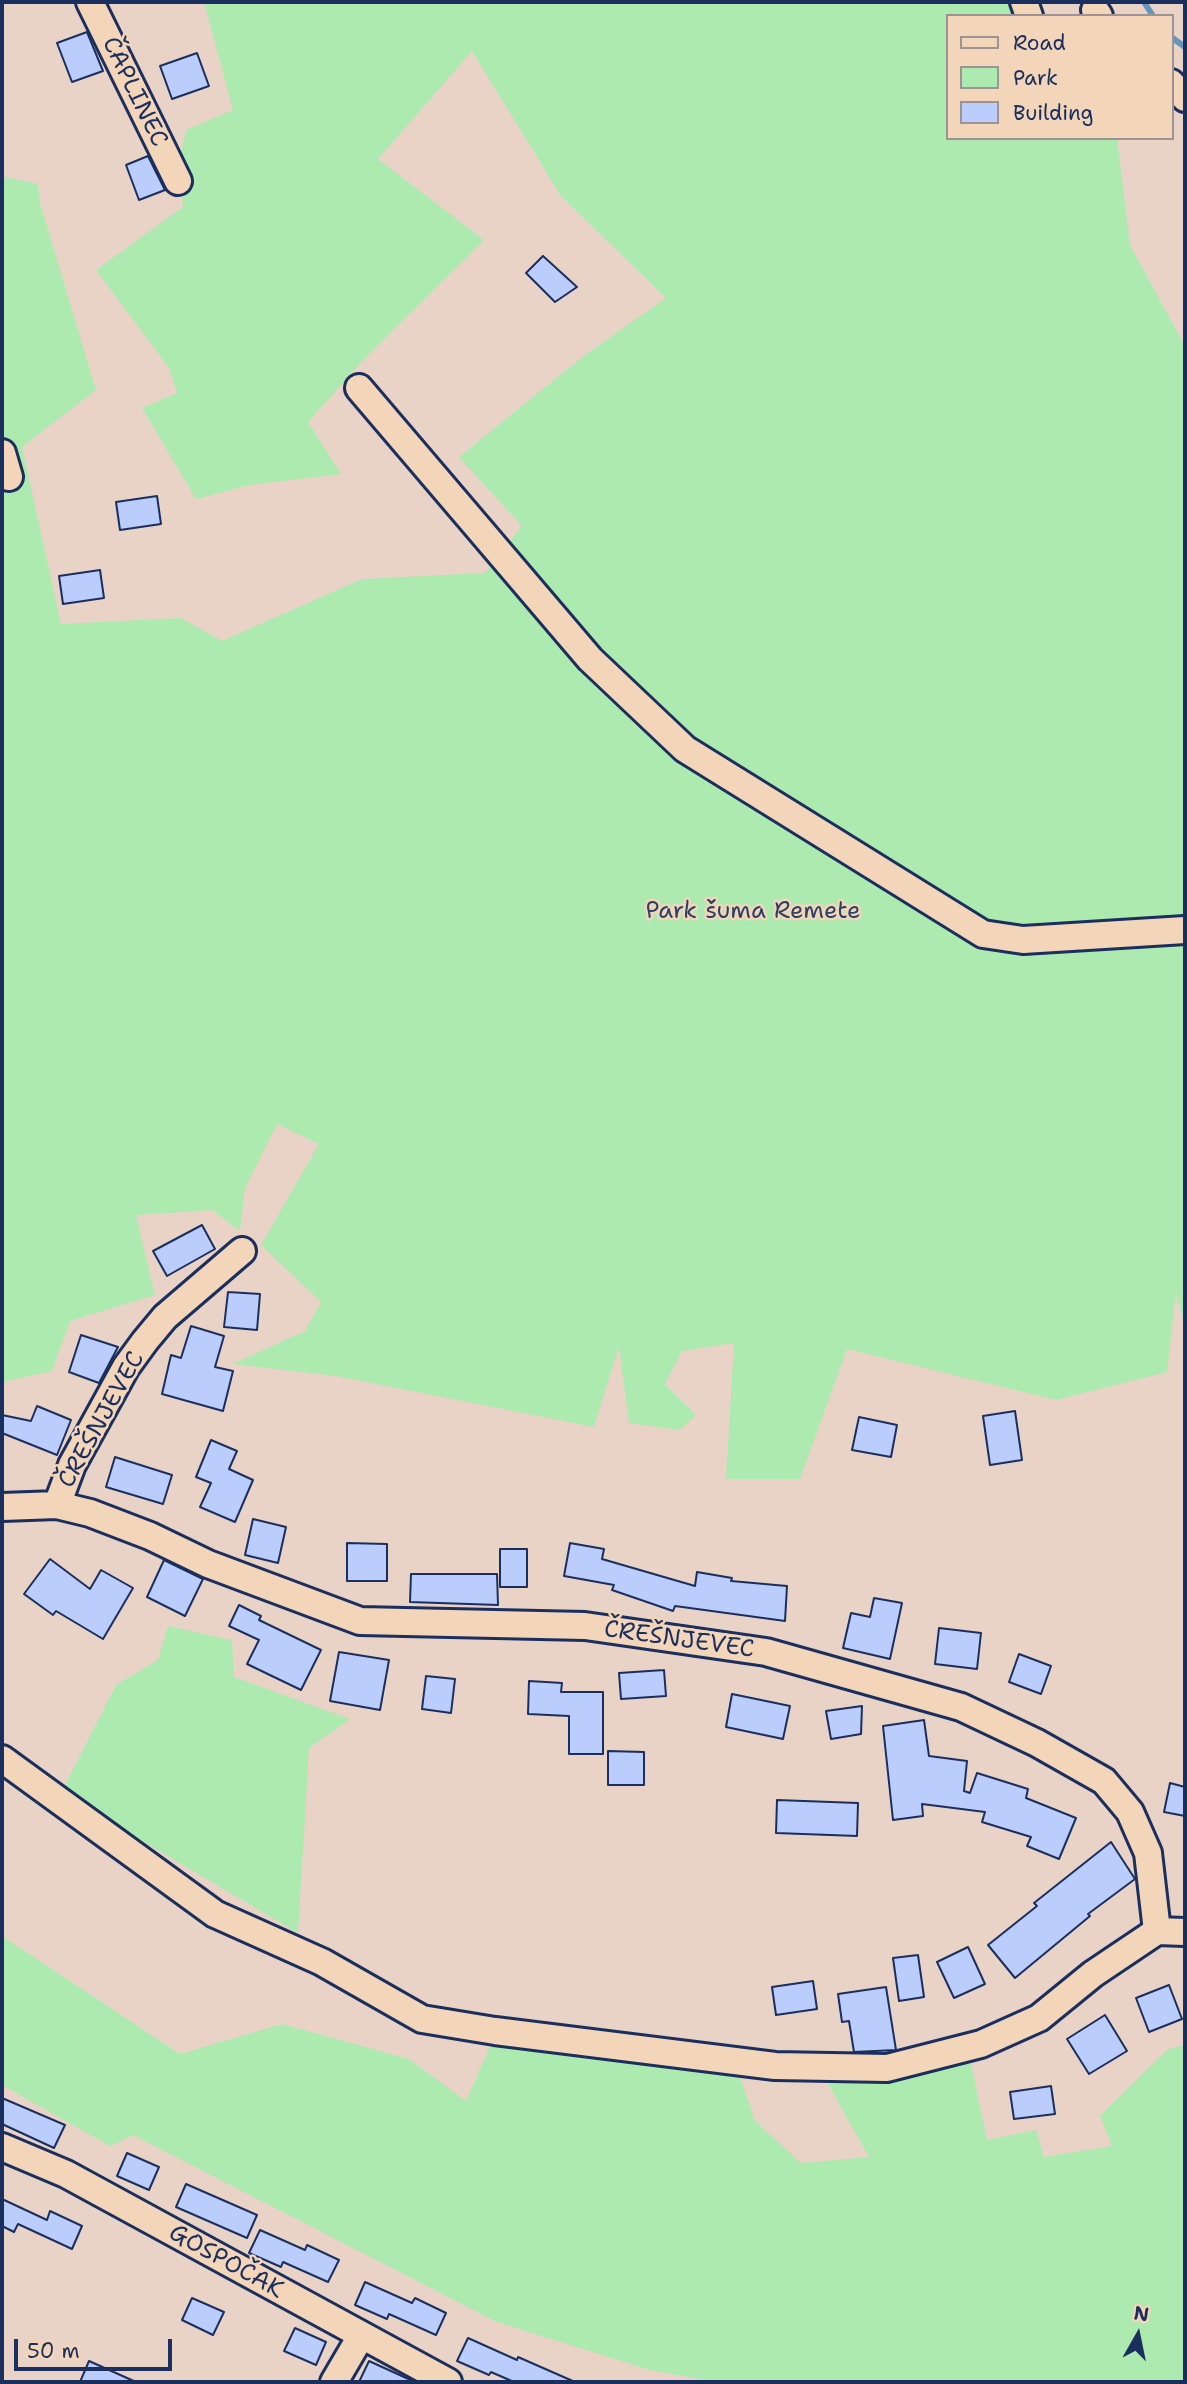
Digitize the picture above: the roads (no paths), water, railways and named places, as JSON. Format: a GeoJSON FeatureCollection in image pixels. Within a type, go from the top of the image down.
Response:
{"type":"FeatureCollection","features":[{"type":"Feature","properties":{"kind":"street","name":"ČAPLINEC"},"geometry":{"type":"LineString","coordinates":[[90,2],[178,181]]}},
{"type":"Feature","properties":{"kind":"street"},"geometry":{"type":"LineString","coordinates":[[1173,85],[1185,98]]}},
{"type":"Feature","properties":{"kind":"street"},"geometry":{"type":"LineString","coordinates":[[359,388],[590,659],[685,749],[983,934],[1023,940],[1185,930]]}},
{"type":"Feature","properties":{"kind":"street","name":"ČREŠNJEVEC"},"geometry":{"type":"LineString","coordinates":[[57,1505],[72,1465],[138,1350],[165,1317],[242,1251]]}},
{"type":"Feature","properties":{"kind":"street","name":"ČREŠNJEVEC"},"geometry":{"type":"LineString","coordinates":[[2,1507],[57,1505],[116,1522],[208,1564],[360,1621],[585,1626],[766,1652],[961,1707],[1037,1743],[1104,1781],[1130,1812],[1148,1853],[1157,1931]]}},
{"type":"Feature","properties":{"kind":"street"},"geometry":{"type":"LineString","coordinates":[[2,1759],[215,1914],[322,1962],[422,2019],[495,2031],[775,2066],[887,2068],[981,2044],[1039,2018],[1093,1974],[1157,1931],[1185,1932]]}},
{"type":"Feature","properties":{"kind":"street","name":"GOSPOČAK"},"geometry":{"type":"LineString","coordinates":[[2,2147],[66,2174],[448,2382]]}},
{"type":"Feature","properties":{"kind":"street"},"geometry":{"type":"LineString","coordinates":[[334,2382],[361,2336]]}},
{"type":"Feature","properties":{"kind":"waterway"},"geometry":{"type":"LineString","coordinates":[[1144,2],[1152,14]]}},
{"type":"Feature","properties":{"kind":"waterway"},"geometry":{"type":"LineString","coordinates":[[1173,38],[1185,47]]}},
{"type":"Feature","properties":{"kind":"park label","name":"Park šuma Remete"},"geometry":{"type":"Point","coordinates":[753,912]}}]}
